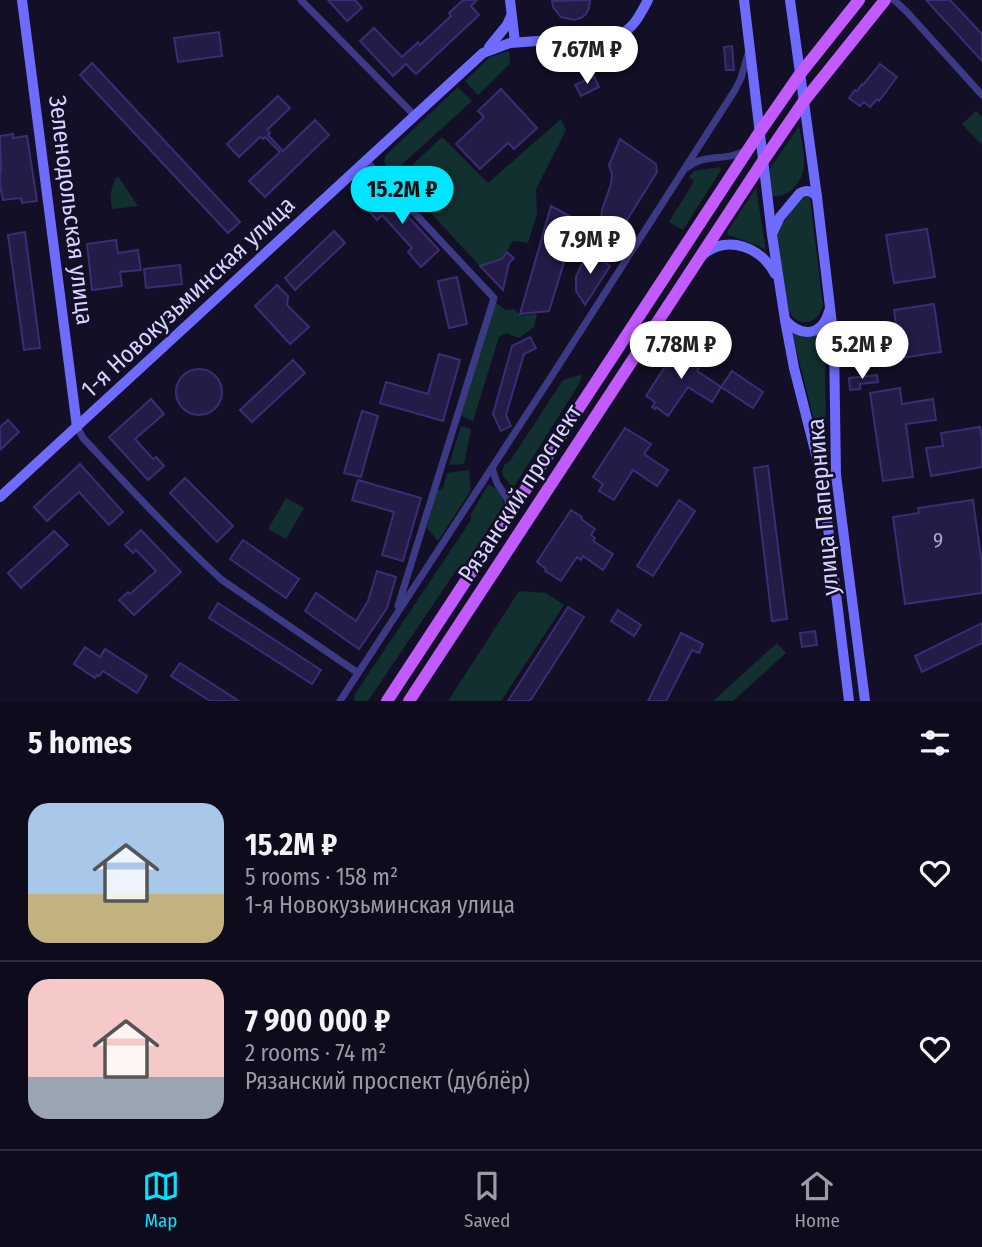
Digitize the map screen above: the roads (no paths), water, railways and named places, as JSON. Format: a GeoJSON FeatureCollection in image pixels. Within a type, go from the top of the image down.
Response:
{"type":"FeatureCollection","features":[{"type":"Feature","properties":{"kind":"main road","name":"Зеленодольская улица"},"geometry":{"type":"LineString","coordinates":[[22,0],[77,427]]}},
{"type":"Feature","properties":{"kind":"main road"},"geometry":{"type":"LineString","coordinates":[[510,0],[515,42]]}},
{"type":"Feature","properties":{"kind":"main road","name":"1-я Новокузьминская улица"},"geometry":{"type":"LineString","coordinates":[[0,497],[483,53],[515,42],[619,36],[637,22],[648,0]]}},
{"type":"Feature","properties":{"kind":"main road","name":"улица Паперника"},"geometry":{"type":"LineString","coordinates":[[744,0],[779,284],[794,368],[822,478],[849,701]]}},
{"type":"Feature","properties":{"kind":"main road","name":"улица Паперника"},"geometry":{"type":"LineString","coordinates":[[790,0],[834,341],[836,475],[865,701]]}},
{"type":"Feature","properties":{"kind":"main road","name":"Рязанский проспект"},"geometry":{"type":"LineString","coordinates":[[387,701],[759,133],[800,74],[859,0]]}},
{"type":"Feature","properties":{"kind":"main road","name":"Рязанский проспект"},"geometry":{"type":"LineString","coordinates":[[409,701],[762,160],[804,101],[885,0]]}},
{"type":"Feature","properties":{"kind":"main road"},"geometry":{"type":"LineString","coordinates":[[483,53],[512,16]]}},
{"type":"Feature","properties":{"kind":"main road"},"geometry":{"type":"LineString","coordinates":[[772,235],[780,217],[800,193],[804,190],[810,191],[817,197]]}},
{"type":"Feature","properties":{"kind":"main road"},"geometry":{"type":"LineString","coordinates":[[697,260],[712,247],[720,244],[748,248],[761,256],[773,269],[779,284]]}},
{"type":"Feature","properties":{"kind":"main road"},"geometry":{"type":"LineString","coordinates":[[785,320],[791,327],[810,332],[819,329],[826,321],[830,309]]}},
{"type":"Feature","properties":{"kind":"street"},"geometry":{"type":"LineString","coordinates":[[301,0],[415,116]]}},
{"type":"Feature","properties":{"kind":"street"},"geometry":{"type":"LineString","coordinates":[[792,17],[796,0]]}},
{"type":"Feature","properties":{"kind":"street"},"geometry":{"type":"LineString","coordinates":[[894,0],[982,95]]}},
{"type":"Feature","properties":{"kind":"street"},"geometry":{"type":"LineString","coordinates":[[340,701],[735,90],[746,64],[749,47]]}},
{"type":"Feature","properties":{"kind":"street"},"geometry":{"type":"LineString","coordinates":[[684,170],[699,160],[733,156],[750,148]]}},
{"type":"Feature","properties":{"kind":"street"},"geometry":{"type":"LineString","coordinates":[[366,161],[494,298],[395,617]]}},
{"type":"Feature","properties":{"kind":"street"},"geometry":{"type":"LineString","coordinates":[[77,427],[83,438],[206,567],[358,673]]}},
{"type":"Feature","properties":{"kind":"street"},"geometry":{"type":"LineString","coordinates":[[492,468],[497,483],[508,500],[506,519]]}},
{"type":"Feature","properties":{"kind":"street"},"geometry":{"type":"LineString","coordinates":[[418,544],[435,553]]}}]}
